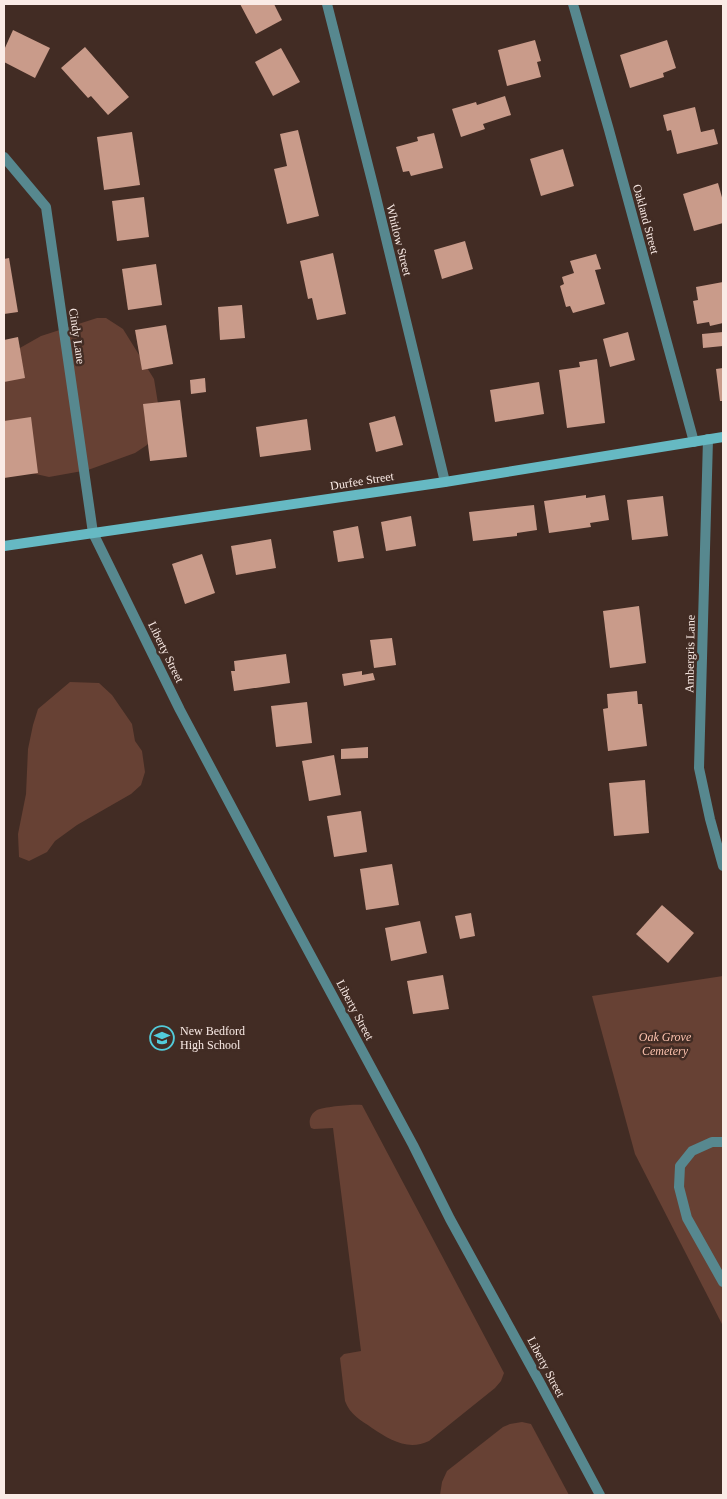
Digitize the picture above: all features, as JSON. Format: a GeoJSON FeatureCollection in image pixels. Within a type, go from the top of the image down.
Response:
{"type":"FeatureCollection","features":[{"type":"Feature","properties":{"kind":"street","name":"Whitlow Street"},"geometry":{"type":"LineString","coordinates":[[327,4],[444,482]]}},
{"type":"Feature","properties":{"kind":"street","name":"Oakland Street"},"geometry":{"type":"LineString","coordinates":[[573,4],[694,442]]}},
{"type":"Feature","properties":{"kind":"street","name":"Cindy Lane"},"geometry":{"type":"LineString","coordinates":[[4,157],[46,207],[93,534]]}},
{"type":"Feature","properties":{"kind":"street","name":"Durfee Street"},"geometry":{"type":"LineString","coordinates":[[4,546],[444,482],[723,437]]}},
{"type":"Feature","properties":{"kind":"street","name":"Ambergris Lane"},"geometry":{"type":"LineString","coordinates":[[708,440],[699,768],[723,866]]}},
{"type":"Feature","properties":{"kind":"street","name":"Liberty Street"},"geometry":{"type":"LineString","coordinates":[[93,534],[180,710],[414,1145],[450,1219],[540,1381],[600,1495]]}},
{"type":"Feature","properties":{"kind":"street"},"geometry":{"type":"LineString","coordinates":[[723,1142],[712,1142],[692,1151],[680,1166],[679,1187],[687,1218],[723,1282]]}},
{"type":"Feature","properties":{"kind":"green space"},"geometry":{"type":"Polygon","coordinates":[[[97,318],[106,318],[123,329],[154,379],[162,428],[147,445],[135,453],[88,470],[49,477],[18,470],[10,462],[4,461],[4,357],[41,336],[97,318]]]}},
{"type":"Feature","properties":{"kind":"green space"},"geometry":{"type":"Polygon","coordinates":[[[70,682],[99,683],[112,695],[132,724],[135,741],[142,751],[145,772],[141,785],[131,794],[77,825],[55,841],[47,852],[29,861],[19,857],[18,834],[26,794],[28,749],[33,725],[38,709],[70,682]]]}},
{"type":"Feature","properties":{"kind":"green space","name":"Oak Grove Cemetery"},"geometry":{"type":"Polygon","coordinates":[[[723,976],[723,1326],[635,1154],[592,996],[723,976]]]}},
{"type":"Feature","properties":{"kind":"green space"},"geometry":{"type":"Polygon","coordinates":[[[346,1105],[362,1105],[504,1373],[501,1381],[495,1388],[429,1441],[421,1444],[406,1444],[392,1440],[356,1417],[345,1401],[340,1358],[344,1354],[361,1351],[333,1128],[314,1129],[310,1126],[310,1121],[311,1116],[317,1110],[346,1105]]]}},
{"type":"Feature","properties":{"kind":"green space"},"geometry":{"type":"Polygon","coordinates":[[[522,1422],[531,1424],[569,1495],[440,1495],[442,1482],[447,1471],[503,1427],[522,1422]]]}},
{"type":"Feature","properties":{"kind":"building"},"geometry":{"type":"Polygon","coordinates":[[[240,4],[274,4],[282,20],[256,34],[240,4]]]}},
{"type":"Feature","properties":{"kind":"building"},"geometry":{"type":"Polygon","coordinates":[[[13,30],[50,48],[35,78],[4,62],[4,50],[13,30]]]}},
{"type":"Feature","properties":{"kind":"building"},"geometry":{"type":"Polygon","coordinates":[[[535,40],[541,61],[537,62],[541,77],[507,86],[498,50],[535,40]]]}},
{"type":"Feature","properties":{"kind":"building"},"geometry":{"type":"Polygon","coordinates":[[[667,40],[676,68],[663,73],[664,77],[630,88],[620,55],[667,40]]]}},
{"type":"Feature","properties":{"kind":"building"},"geometry":{"type":"Polygon","coordinates":[[[85,47],[129,97],[108,115],[91,96],[88,98],[61,68],[85,47]]]}},
{"type":"Feature","properties":{"kind":"building"},"geometry":{"type":"Polygon","coordinates":[[[281,48],[300,82],[273,96],[255,62],[281,48]]]}},
{"type":"Feature","properties":{"kind":"building"},"geometry":{"type":"Polygon","coordinates":[[[505,96],[511,115],[483,124],[485,129],[461,137],[452,109],[476,102],[477,105],[505,96]]]}},
{"type":"Feature","properties":{"kind":"building"},"geometry":{"type":"Polygon","coordinates":[[[695,107],[701,132],[714,129],[718,144],[677,154],[671,130],[667,131],[663,115],[695,107]]]}},
{"type":"Feature","properties":{"kind":"building"},"geometry":{"type":"Polygon","coordinates":[[[298,130],[319,216],[287,224],[274,169],[287,166],[280,134],[298,130]]]}},
{"type":"Feature","properties":{"kind":"building"},"geometry":{"type":"Polygon","coordinates":[[[132,132],[140,185],[104,190],[97,137],[132,132]]]}},
{"type":"Feature","properties":{"kind":"building"},"geometry":{"type":"Polygon","coordinates":[[[434,133],[443,168],[411,176],[409,171],[403,172],[396,147],[418,141],[417,137],[434,133]]]}},
{"type":"Feature","properties":{"kind":"building"},"geometry":{"type":"Polygon","coordinates":[[[563,149],[574,186],[541,196],[530,159],[563,149]]]}},
{"type":"Feature","properties":{"kind":"building"},"geometry":{"type":"Polygon","coordinates":[[[718,183],[723,201],[723,223],[694,231],[683,194],[718,183]]]}},
{"type":"Feature","properties":{"kind":"building"},"geometry":{"type":"Polygon","coordinates":[[[144,197],[149,237],[117,241],[112,201],[144,197]]]}},
{"type":"Feature","properties":{"kind":"building"},"geometry":{"type":"Polygon","coordinates":[[[465,241],[473,269],[442,279],[434,250],[465,241]]]}},
{"type":"Feature","properties":{"kind":"building"},"geometry":{"type":"Polygon","coordinates":[[[333,253],[346,314],[317,320],[312,298],[308,299],[300,261],[333,253]]]}},
{"type":"Feature","properties":{"kind":"building"},"geometry":{"type":"Polygon","coordinates":[[[596,254],[601,269],[595,270],[605,304],[573,313],[570,306],[566,307],[560,286],[564,284],[562,277],[574,273],[570,261],[596,254]]]}},
{"type":"Feature","properties":{"kind":"building"},"geometry":{"type":"Polygon","coordinates":[[[9,258],[18,312],[4,314],[4,259],[9,258]]]}},
{"type":"Feature","properties":{"kind":"building"},"geometry":{"type":"Polygon","coordinates":[[[156,264],[162,305],[128,310],[122,269],[156,264]]]}},
{"type":"Feature","properties":{"kind":"building"},"geometry":{"type":"Polygon","coordinates":[[[723,282],[723,323],[710,326],[709,322],[697,324],[693,301],[698,300],[696,287],[723,282]]]}},
{"type":"Feature","properties":{"kind":"building"},"geometry":{"type":"Polygon","coordinates":[[[242,305],[245,338],[220,340],[218,307],[242,305]]]}},
{"type":"Feature","properties":{"kind":"building"},"geometry":{"type":"Polygon","coordinates":[[[166,325],[173,364],[142,370],[135,330],[166,325]]]}},
{"type":"Feature","properties":{"kind":"building"},"geometry":{"type":"Polygon","coordinates":[[[628,332],[635,360],[610,367],[603,339],[628,332]]]}},
{"type":"Feature","properties":{"kind":"building"},"geometry":{"type":"Polygon","coordinates":[[[723,332],[723,346],[703,348],[702,334],[723,332]]]}},
{"type":"Feature","properties":{"kind":"building"},"geometry":{"type":"Polygon","coordinates":[[[18,337],[25,378],[4,382],[4,340],[18,337]]]}},
{"type":"Feature","properties":{"kind":"building"},"geometry":{"type":"Polygon","coordinates":[[[597,359],[605,423],[567,428],[559,370],[580,367],[579,362],[597,359]]]}},
{"type":"Feature","properties":{"kind":"building"},"geometry":{"type":"Polygon","coordinates":[[[723,368],[723,401],[720,401],[716,369],[723,368]]]}},
{"type":"Feature","properties":{"kind":"building"},"geometry":{"type":"Polygon","coordinates":[[[205,378],[206,392],[191,394],[190,380],[205,378]]]}},
{"type":"Feature","properties":{"kind":"building"},"geometry":{"type":"Polygon","coordinates":[[[539,382],[544,414],[495,422],[490,390],[539,382]]]}},
{"type":"Feature","properties":{"kind":"building"},"geometry":{"type":"Polygon","coordinates":[[[180,400],[187,457],[150,461],[143,404],[180,400]]]}},
{"type":"Feature","properties":{"kind":"building"},"geometry":{"type":"Polygon","coordinates":[[[395,416],[403,445],[376,452],[369,423],[395,416]]]}},
{"type":"Feature","properties":{"kind":"building"},"geometry":{"type":"Polygon","coordinates":[[[31,417],[38,473],[4,478],[4,421],[31,417]]]}},
{"type":"Feature","properties":{"kind":"building"},"geometry":{"type":"Polygon","coordinates":[[[307,419],[311,450],[260,457],[256,427],[307,419]]]}},
{"type":"Feature","properties":{"kind":"building"},"geometry":{"type":"Polygon","coordinates":[[[586,495],[586,498],[605,495],[609,520],[590,523],[591,527],[549,533],[544,501],[586,495]]]}},
{"type":"Feature","properties":{"kind":"building"},"geometry":{"type":"Polygon","coordinates":[[[663,496],[668,536],[632,540],[627,500],[663,496]]]}},
{"type":"Feature","properties":{"kind":"building"},"geometry":{"type":"Polygon","coordinates":[[[534,505],[537,530],[517,533],[517,536],[473,541],[469,512],[534,505]]]}},
{"type":"Feature","properties":{"kind":"building"},"geometry":{"type":"Polygon","coordinates":[[[411,516],[416,546],[386,551],[381,522],[411,516]]]}},
{"type":"Feature","properties":{"kind":"building"},"geometry":{"type":"Polygon","coordinates":[[[358,526],[364,558],[338,562],[333,531],[358,526]]]}},
{"type":"Feature","properties":{"kind":"building"},"geometry":{"type":"Polygon","coordinates":[[[271,539],[276,568],[236,575],[231,546],[271,539]]]}},
{"type":"Feature","properties":{"kind":"building"},"geometry":{"type":"Polygon","coordinates":[[[202,554],[215,593],[185,604],[172,564],[202,554]]]}},
{"type":"Feature","properties":{"kind":"building"},"geometry":{"type":"Polygon","coordinates":[[[639,606],[646,663],[610,668],[603,611],[639,606]]]}},
{"type":"Feature","properties":{"kind":"building"},"geometry":{"type":"Polygon","coordinates":[[[392,638],[396,665],[374,668],[370,640],[392,638]]]}},
{"type":"Feature","properties":{"kind":"building"},"geometry":{"type":"Polygon","coordinates":[[[286,654],[290,683],[234,691],[231,671],[235,671],[234,661],[286,654]]]}},
{"type":"Feature","properties":{"kind":"building"},"geometry":{"type":"Polygon","coordinates":[[[362,671],[362,675],[373,673],[375,680],[344,686],[342,674],[362,671]]]}},
{"type":"Feature","properties":{"kind":"building"},"geometry":{"type":"Polygon","coordinates":[[[637,691],[638,704],[642,704],[647,746],[608,751],[603,709],[608,708],[607,694],[637,691]]]}},
{"type":"Feature","properties":{"kind":"building"},"geometry":{"type":"Polygon","coordinates":[[[307,702],[312,743],[276,747],[271,706],[307,702]]]}},
{"type":"Feature","properties":{"kind":"building"},"geometry":{"type":"Polygon","coordinates":[[[368,747],[368,758],[341,759],[341,749],[368,747]]]}},
{"type":"Feature","properties":{"kind":"building"},"geometry":{"type":"Polygon","coordinates":[[[334,755],[341,795],[309,801],[302,761],[334,755]]]}},
{"type":"Feature","properties":{"kind":"building"},"geometry":{"type":"Polygon","coordinates":[[[645,780],[649,833],[614,836],[609,783],[645,780]]]}},
{"type":"Feature","properties":{"kind":"building"},"geometry":{"type":"Polygon","coordinates":[[[361,811],[367,852],[334,857],[327,816],[361,811]]]}},
{"type":"Feature","properties":{"kind":"building"},"geometry":{"type":"Polygon","coordinates":[[[392,864],[399,905],[366,910],[360,869],[392,864]]]}},
{"type":"Feature","properties":{"kind":"building"},"geometry":{"type":"Polygon","coordinates":[[[662,905],[694,933],[668,963],[636,934],[662,905]]]}},
{"type":"Feature","properties":{"kind":"building"},"geometry":{"type":"Polygon","coordinates":[[[471,913],[475,936],[460,939],[455,916],[471,913]]]}},
{"type":"Feature","properties":{"kind":"building"},"geometry":{"type":"Polygon","coordinates":[[[420,921],[427,953],[391,961],[385,928],[420,921]]]}},
{"type":"Feature","properties":{"kind":"building"},"geometry":{"type":"Polygon","coordinates":[[[443,975],[449,1009],[413,1014],[407,981],[443,975]]]}},
{"type":"Feature","properties":{"kind":"place","name":"New Bedford High School"},"geometry":{"type":"Point","coordinates":[162,1038]}}]}
